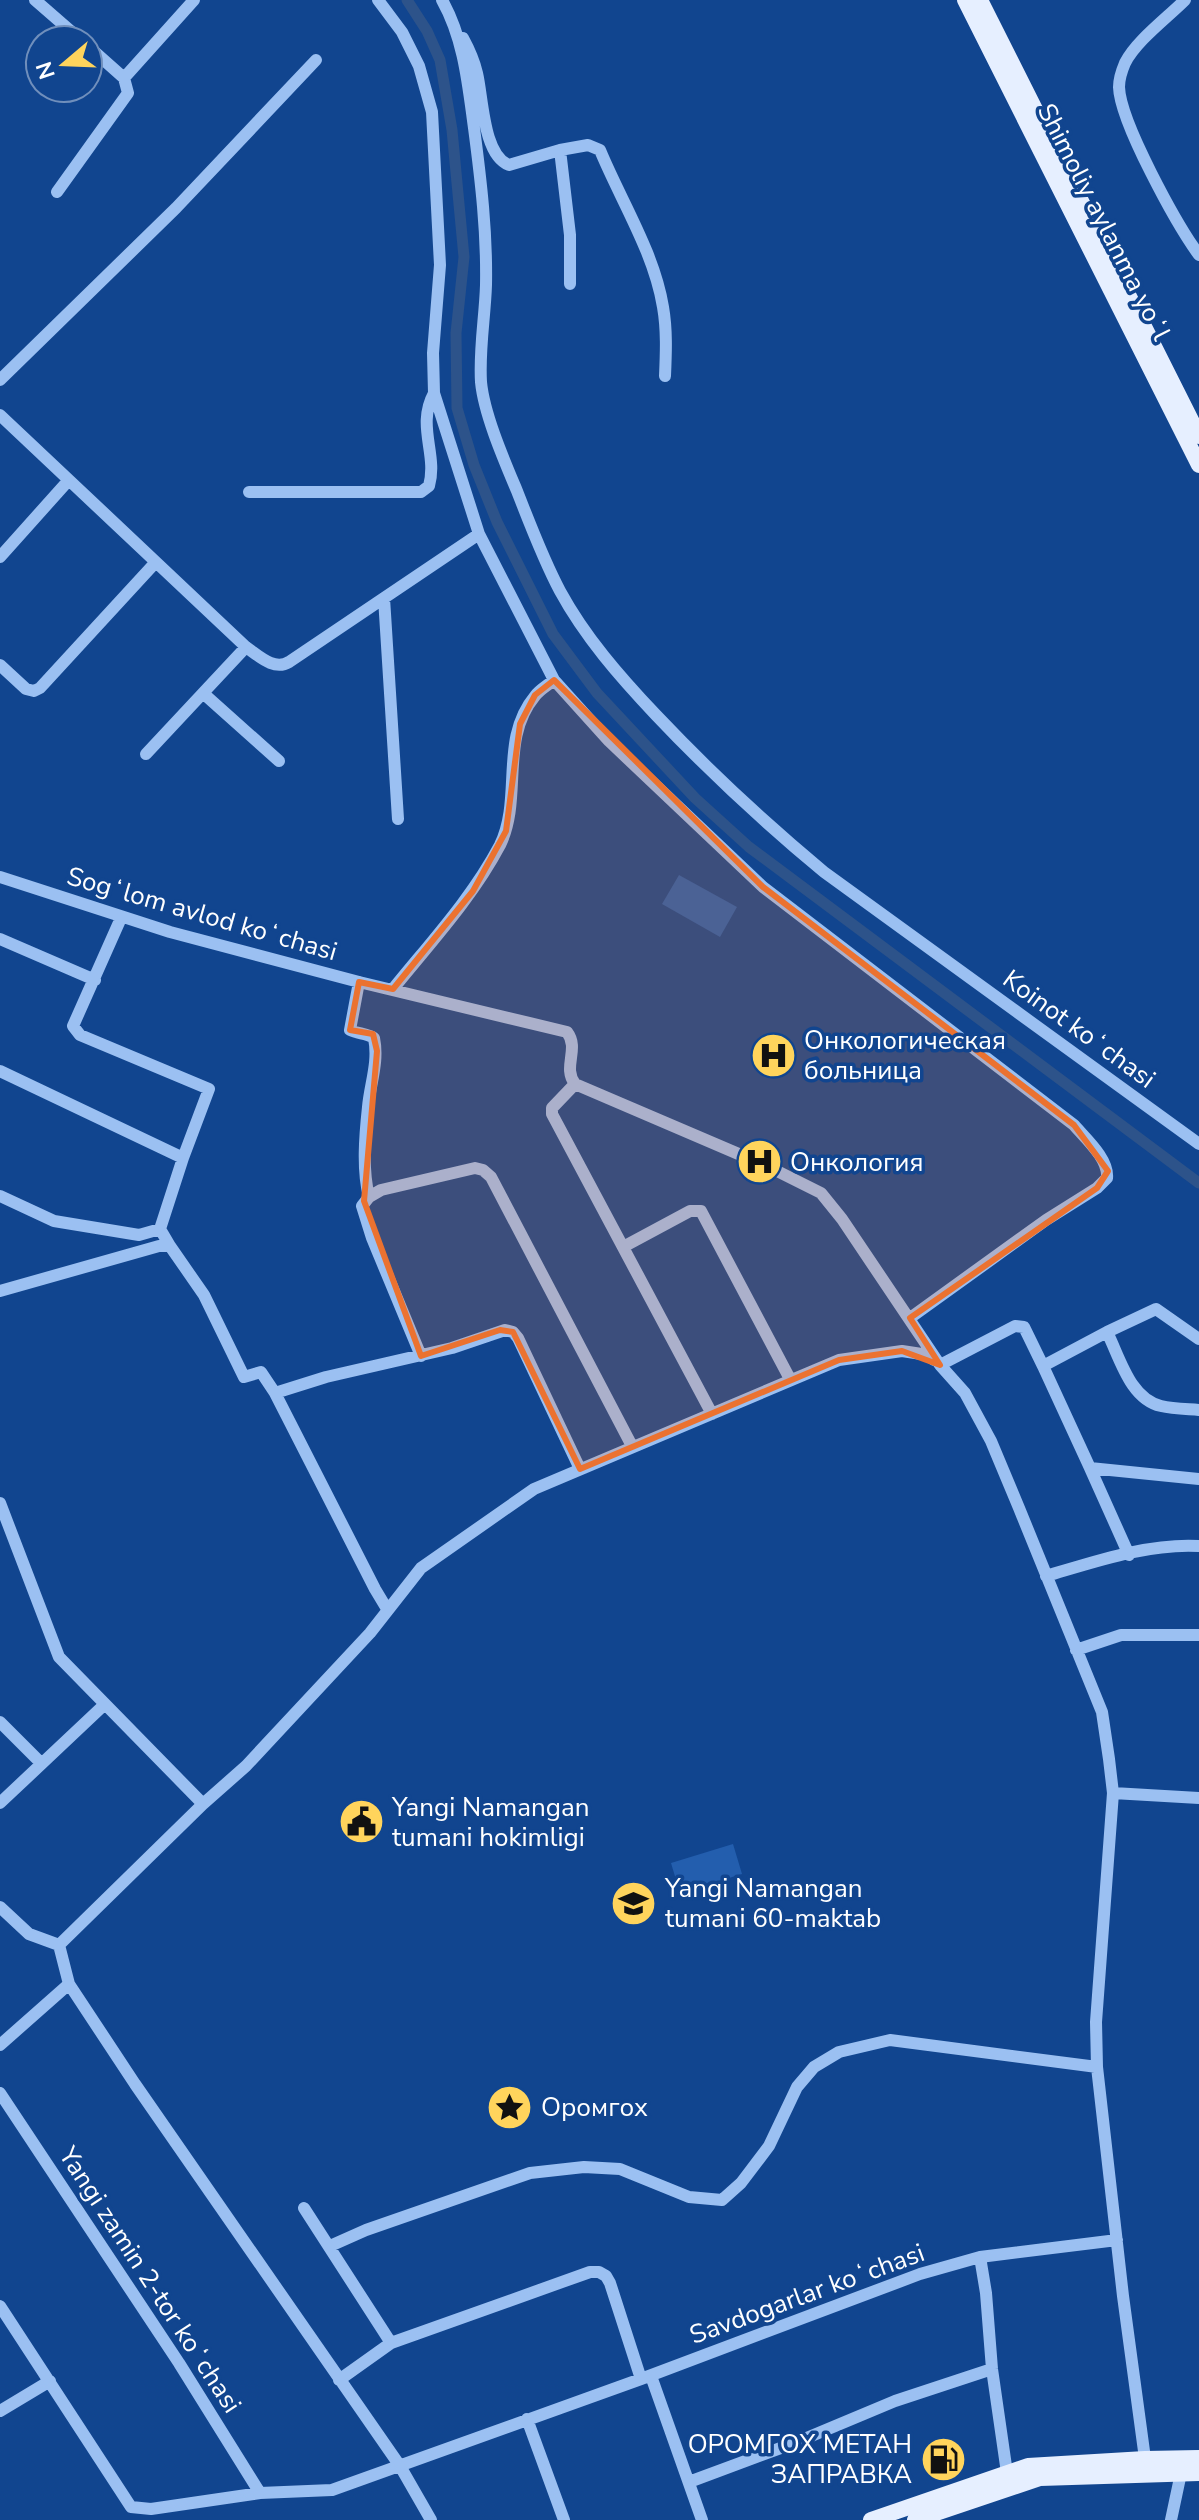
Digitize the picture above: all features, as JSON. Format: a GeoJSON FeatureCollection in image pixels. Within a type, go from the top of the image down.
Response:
{"type":"FeatureCollection","features":[{"type":"Feature","properties":{"kind":"main road","name":"Shimoliy aylanma yoʻl"},"geometry":{"type":"LineString","coordinates":[[965,0],[1199,436]]}},
{"type":"Feature","properties":{"kind":"main road","name":"Shimoliy aylanma yoʻl"},"geometry":{"type":"LineString","coordinates":[[980,0],[1199,465]]}},
{"type":"Feature","properties":{"kind":"main road"},"geometry":{"type":"LineString","coordinates":[[871,2520],[921,2515],[1040,2478],[1199,2458]]}},
{"type":"Feature","properties":{"kind":"main road"},"geometry":{"type":"LineString","coordinates":[[921,2515],[1007,2473],[1043,2465],[1146,2466],[1199,2473]]}},
{"type":"Feature","properties":{"kind":"street"},"geometry":{"type":"LineString","coordinates":[[36,0],[63,24]]}},
{"type":"Feature","properties":{"kind":"street"},"geometry":{"type":"LineString","coordinates":[[124,78],[194,0]]}},
{"type":"Feature","properties":{"kind":"street"},"geometry":{"type":"LineString","coordinates":[[378,0],[402,32],[419,66],[432,112],[440,265],[433,353],[434,393],[479,534],[554,680],[609,741],[763,887],[1066,1118],[1090,1143],[1106,1167],[1107,1178],[1097,1188],[1046,1220],[910,1318]]}},
{"type":"Feature","properties":{"kind":"street"},"geometry":{"type":"LineString","coordinates":[[442,0],[473,61],[497,157],[509,165],[588,145],[600,150],[657,280],[667,344],[665,376]]}},
{"type":"Feature","properties":{"kind":"street"},"geometry":{"type":"LineString","coordinates":[[1185,0],[1133,51],[1125,62],[1119,85],[1121,102],[1142,151],[1173,215],[1199,255]]}},
{"type":"Feature","properties":{"kind":"street","name":"Koinot koʻchasi"},"geometry":{"type":"LineString","coordinates":[[452,19],[466,68],[487,238],[481,384],[509,472],[560,591],[583,628],[624,680],[736,796],[824,872],[1199,1144]]}},
{"type":"Feature","properties":{"kind":"street"},"geometry":{"type":"LineString","coordinates":[[57,192],[128,93],[124,78],[104,60]]}},
{"type":"Feature","properties":{"kind":"street"},"geometry":{"type":"LineString","coordinates":[[0,380],[176,208],[316,60]]}},
{"type":"Feature","properties":{"kind":"street"},"geometry":{"type":"LineString","coordinates":[[560,150],[570,235],[570,284]]}},
{"type":"Feature","properties":{"kind":"street"},"geometry":{"type":"LineString","coordinates":[[249,492],[421,492],[429,486],[432,475],[426,408],[434,393]]}},
{"type":"Feature","properties":{"kind":"street"},"geometry":{"type":"LineString","coordinates":[[0,415],[246,647],[268,662],[283,665],[479,534]]}},
{"type":"Feature","properties":{"kind":"street"},"geometry":{"type":"LineString","coordinates":[[0,557],[68,481]]}},
{"type":"Feature","properties":{"kind":"street"},"geometry":{"type":"LineString","coordinates":[[0,665],[26,689],[34,691],[40,688],[155,563]]}},
{"type":"Feature","properties":{"kind":"street"},"geometry":{"type":"LineString","coordinates":[[384,598],[398,819]]}},
{"type":"Feature","properties":{"kind":"street"},"geometry":{"type":"LineString","coordinates":[[146,754],[246,647]]}},
{"type":"Feature","properties":{"kind":"street"},"geometry":{"type":"LineString","coordinates":[[393,989],[473,891],[500,843],[506,831],[512,755],[520,724],[535,695],[554,680]]}},
{"type":"Feature","properties":{"kind":"street"},"geometry":{"type":"LineString","coordinates":[[204,694],[279,761]]}},
{"type":"Feature","properties":{"kind":"street","name":"Sogʻlom avlod koʻchasi"},"geometry":{"type":"LineString","coordinates":[[0,877],[121,918],[359,982],[567,1032],[573,1046],[570,1078],[575,1084]]}},
{"type":"Feature","properties":{"kind":"street"},"geometry":{"type":"LineString","coordinates":[[121,918],[73,1022],[75,1031],[209,1089],[160,1229],[204,1295],[244,1377],[261,1372],[275,1393],[387,1609]]}},
{"type":"Feature","properties":{"kind":"street"},"geometry":{"type":"LineString","coordinates":[[0,939],[95,980]]}},
{"type":"Feature","properties":{"kind":"street"},"geometry":{"type":"LineString","coordinates":[[359,982],[350,1030],[368,1033],[374,1038],[377,1051],[368,1106],[365,1183],[369,1197]]}},
{"type":"Feature","properties":{"kind":"street"},"geometry":{"type":"LineString","coordinates":[[0,1071],[183,1158]]}},
{"type":"Feature","properties":{"kind":"street"},"geometry":{"type":"LineString","coordinates":[[712,1414],[552,1114],[552,1108],[575,1084],[769,1167],[821,1193],[842,1219],[940,1365]]}},
{"type":"Feature","properties":{"kind":"street"},"geometry":{"type":"LineString","coordinates":[[421,1356],[362,1206],[381,1190],[463,1170],[483,1170],[491,1177],[632,1446]]}},
{"type":"Feature","properties":{"kind":"street"},"geometry":{"type":"LineString","coordinates":[[0,1196],[54,1221],[139,1235],[160,1229]]}},
{"type":"Feature","properties":{"kind":"street"},"geometry":{"type":"LineString","coordinates":[[623,1247],[690,1211],[701,1211],[790,1379]]}},
{"type":"Feature","properties":{"kind":"street"},"geometry":{"type":"LineString","coordinates":[[0,1291],[159,1246],[170,1246]]}},
{"type":"Feature","properties":{"kind":"street"},"geometry":{"type":"LineString","coordinates":[[1043,1366],[1156,1309],[1199,1339]]}},
{"type":"Feature","properties":{"kind":"street"},"geometry":{"type":"LineString","coordinates":[[940,1365],[1007,1329],[1019,1325],[1027,1331],[1129,1555]]}},
{"type":"Feature","properties":{"kind":"street"},"geometry":{"type":"LineString","coordinates":[[275,1393],[326,1377],[452,1348],[500,1330],[513,1332],[529,1359],[580,1469]]}},
{"type":"Feature","properties":{"kind":"street"},"geometry":{"type":"LineString","coordinates":[[1107,1332],[1142,1397],[1159,1406],[1199,1410]]}},
{"type":"Feature","properties":{"kind":"street"},"geometry":{"type":"LineString","coordinates":[[59,1945],[257,1755],[361,1644],[421,1568],[534,1489],[839,1360],[902,1351],[928,1355],[965,1393],[984,1428],[1102,1712],[1113,1793],[1096,2022],[1097,2067],[1146,2466]]}},
{"type":"Feature","properties":{"kind":"street"},"geometry":{"type":"LineString","coordinates":[[1090,1468],[1199,1479]]}},
{"type":"Feature","properties":{"kind":"street"},"geometry":{"type":"LineString","coordinates":[[0,1503],[59,1657],[203,1804]]}},
{"type":"Feature","properties":{"kind":"street"},"geometry":{"type":"LineString","coordinates":[[1046,1576],[1168,1547],[1199,1546]]}},
{"type":"Feature","properties":{"kind":"street"},"geometry":{"type":"LineString","coordinates":[[1076,1650],[1121,1635],[1199,1635]]}},
{"type":"Feature","properties":{"kind":"street"},"geometry":{"type":"LineString","coordinates":[[0,1803],[104,1705]]}},
{"type":"Feature","properties":{"kind":"street"},"geometry":{"type":"LineString","coordinates":[[0,1722],[41,1763]]}},
{"type":"Feature","properties":{"kind":"street"},"geometry":{"type":"LineString","coordinates":[[1113,1793],[1199,1798]]}},
{"type":"Feature","properties":{"kind":"street"},"geometry":{"type":"LineString","coordinates":[[0,1907],[29,1934],[59,1945]]}},
{"type":"Feature","properties":{"kind":"street"},"geometry":{"type":"LineString","coordinates":[[59,1945],[69,1984],[400,2466],[431,2520]]}},
{"type":"Feature","properties":{"kind":"street"},"geometry":{"type":"LineString","coordinates":[[0,2045],[69,1984]]}},
{"type":"Feature","properties":{"kind":"street"},"geometry":{"type":"LineString","coordinates":[[330,2246],[366,2230],[530,2173],[584,2167],[620,2169],[689,2197],[722,2200],[741,2183],[769,2146],[797,2087],[814,2067],[839,2052],[890,2040],[1097,2067]]}},
{"type":"Feature","properties":{"kind":"street","name":"Yangi zamin 2-tor koʻchasi"},"geometry":{"type":"LineString","coordinates":[[0,2093],[187,2375],[260,2493]]}},
{"type":"Feature","properties":{"kind":"street"},"geometry":{"type":"LineString","coordinates":[[304,2208],[391,2343]]}},
{"type":"Feature","properties":{"kind":"street","name":"Savdogarlar koʻchasi"},"geometry":{"type":"LineString","coordinates":[[50,2381],[131,2507],[151,2509],[260,2493],[332,2490],[646,2378],[920,2274],[980,2257],[1117,2240]]}},
{"type":"Feature","properties":{"kind":"street"},"geometry":{"type":"LineString","coordinates":[[980,2257],[1007,2473]]}},
{"type":"Feature","properties":{"kind":"street"},"geometry":{"type":"LineString","coordinates":[[339,2380],[391,2343],[599,2272],[606,2276],[615,2295],[702,2520]]}},
{"type":"Feature","properties":{"kind":"street"},"geometry":{"type":"LineString","coordinates":[[0,2306],[50,2381],[0,2411]]}},
{"type":"Feature","properties":{"kind":"street"},"geometry":{"type":"LineString","coordinates":[[689,2482],[895,2401],[992,2369]]}},
{"type":"Feature","properties":{"kind":"street"},"geometry":{"type":"LineString","coordinates":[[527,2419],[564,2520]]}},
{"type":"Feature","properties":{"kind":"street"},"geometry":{"type":"LineString","coordinates":[[1171,2520],[1181,2473]]}},
{"type":"Feature","properties":{"kind":"highlighted area"},"geometry":{"type":"Polygon","coordinates":[[[554,680],[763,887],[1074,1125],[1108,1171],[1097,1188],[910,1318],[940,1365],[902,1351],[839,1360],[580,1469],[513,1332],[500,1330],[421,1356],[364,1201],[377,1051],[373,1034],[350,1030],[359,982],[393,989],[473,891],[506,831],[520,724],[535,695],[554,680]]]}},
{"type":"Feature","properties":{"kind":"shaded area"},"geometry":{"type":"Polygon","coordinates":[[[679,875],[737,907],[720,937],[662,904],[679,875]]]}},
{"type":"Feature","properties":{"kind":"shaded area"},"geometry":{"type":"Polygon","coordinates":[[[733,1844],[742,1874],[680,1893],[671,1863],[733,1844]]]}},
{"type":"Feature","properties":{"kind":"waterway"},"geometry":{"type":"LineString","coordinates":[[407,0],[427,31],[440,60],[452,130],[464,257],[456,333],[457,408],[474,465],[497,522],[553,634],[597,693],[695,798],[749,847],[1199,1183]]}},
{"type":"Feature","properties":{"kind":"place","name":"Онкологическая больница"},"geometry":{"type":"Point","coordinates":[773,1055]}},
{"type":"Feature","properties":{"kind":"place","name":"Онкология"},"geometry":{"type":"Point","coordinates":[759,1162]}},
{"type":"Feature","properties":{"kind":"place","name":"Yangi Namangan tumani hokimligi"},"geometry":{"type":"Point","coordinates":[361,1822]}},
{"type":"Feature","properties":{"kind":"place","name":"Yangi Namangan tumani 60-maktab"},"geometry":{"type":"Point","coordinates":[634,1903]}},
{"type":"Feature","properties":{"kind":"place","name":"Оромгох"},"geometry":{"type":"Point","coordinates":[510,2107]}},
{"type":"Feature","properties":{"kind":"place","name":"ОРОМГОХ МЕТАН ЗАПРАВКА"},"geometry":{"type":"Point","coordinates":[943,2459]}}]}
